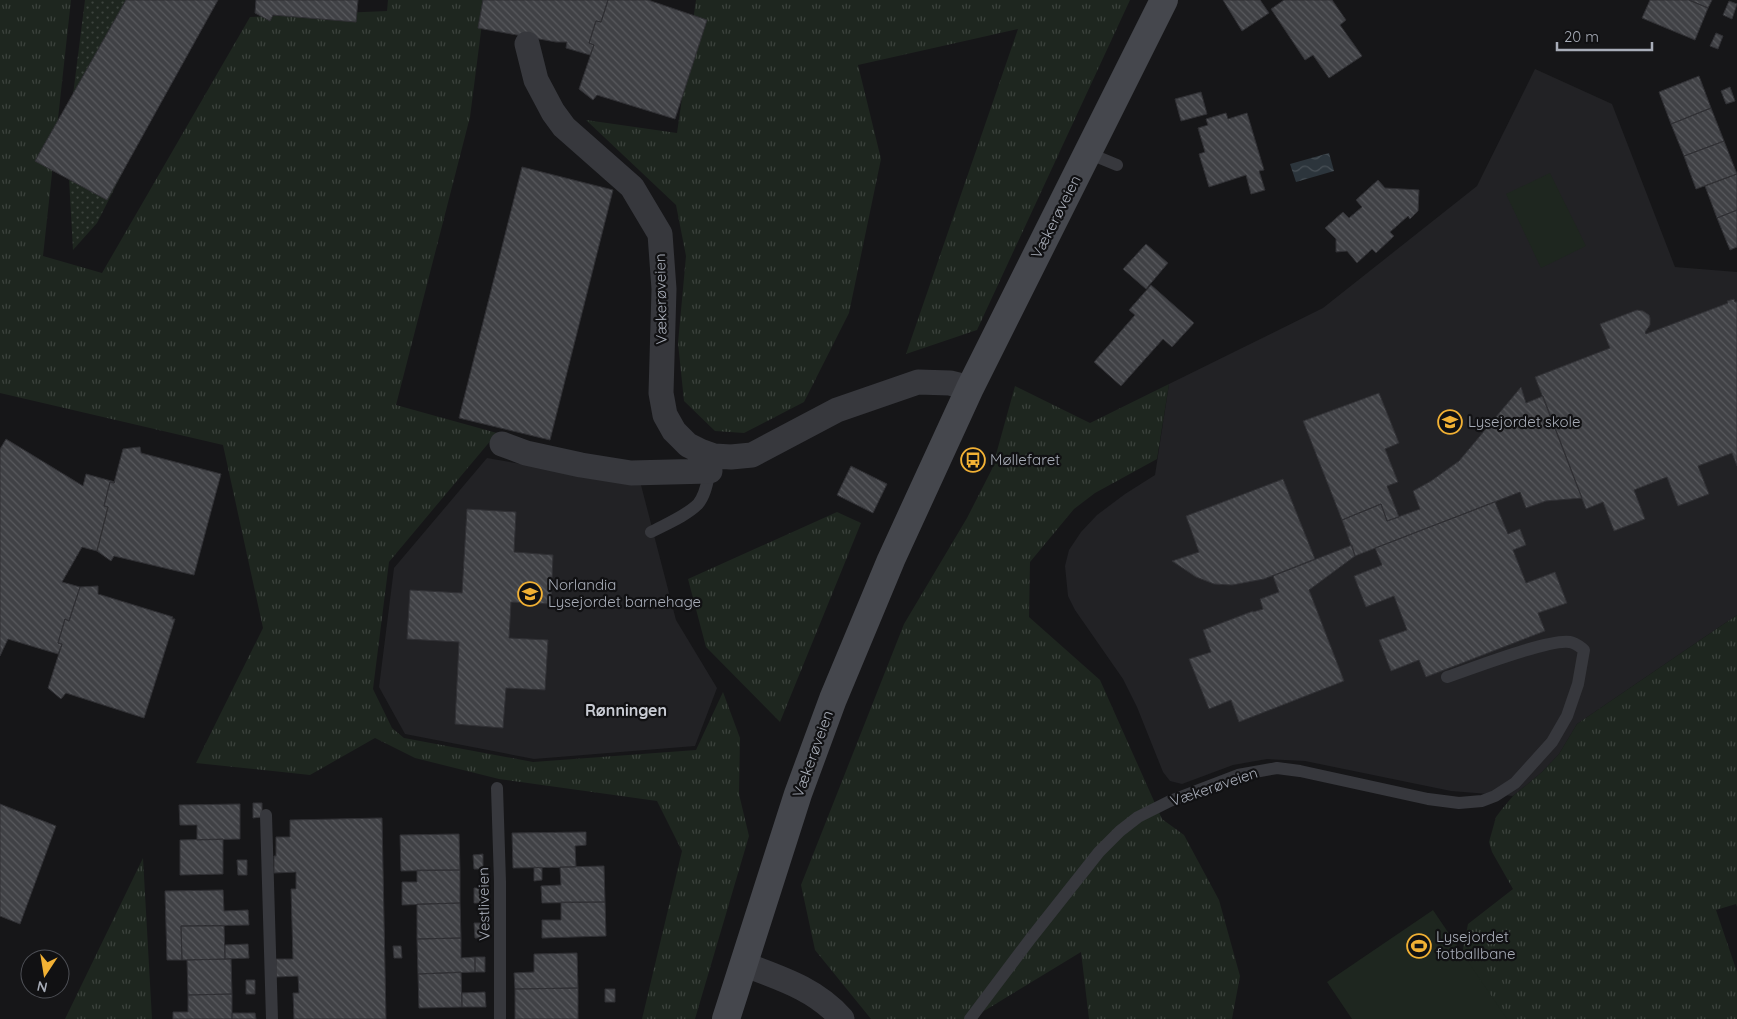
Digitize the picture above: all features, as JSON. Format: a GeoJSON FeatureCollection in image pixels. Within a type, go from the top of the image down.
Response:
{"type":"FeatureCollection","features":[{"type":"Feature","properties":{"kind":"main road","name":"Vækerøveien"},"geometry":{"type":"LineString","coordinates":[[726,1019],[798,794],[833,699],[892,560],[970,388],[1164,0]]}},
{"type":"Feature","properties":{"kind":"street","name":"Vækerøveien"},"geometry":{"type":"LineString","coordinates":[[527,44],[536,80],[553,112],[564,127],[632,187],[660,234],[664,289],[661,393],[665,415],[674,431],[688,445],[700,451],[712,463]]}},
{"type":"Feature","properties":{"kind":"street","name":"Vækerøveien"},"geometry":{"type":"LineString","coordinates":[[502,444],[535,455],[631,473],[712,463],[752,455],[837,410],[918,382],[950,383],[970,388]]}},
{"type":"Feature","properties":{"kind":"street"},"geometry":{"type":"LineString","coordinates":[[743,964],[795,984],[822,999],[842,1019]]}},
{"type":"Feature","properties":{"kind":"lane"},"geometry":{"type":"LineString","coordinates":[[1088,153],[1117,165]]}},
{"type":"Feature","properties":{"kind":"lane"},"geometry":{"type":"LineString","coordinates":[[651,532],[699,504],[712,463]]}},
{"type":"Feature","properties":{"kind":"lane","name":"Vækerøveien"},"geometry":{"type":"LineString","coordinates":[[970,1019],[1099,852],[1120,831],[1138,817],[1170,801],[1238,775],[1277,768],[1300,771],[1428,799],[1459,803],[1482,801],[1495,796],[1515,783],[1552,742],[1567,716],[1578,684],[1584,650],[1571,642],[1541,646],[1447,677]]}},
{"type":"Feature","properties":{"kind":"lane","name":"Vestliveien"},"geometry":{"type":"LineString","coordinates":[[497,788],[500,873],[500,1019]]}},
{"type":"Feature","properties":{"kind":"lane"},"geometry":{"type":"LineString","coordinates":[[266,815],[272,1019]]}},
{"type":"Feature","properties":{"kind":"shaded area","name":"Lysejordet skole"},"geometry":{"type":"Polygon","coordinates":[[[1535,69],[1612,104],[1675,267],[1737,272],[1737,615],[1577,724],[1559,754],[1542,772],[1513,796],[1451,791],[1305,761],[1267,759],[1233,765],[1182,784],[1170,781],[1163,772],[1137,707],[1123,679],[1075,610],[1068,596],[1065,566],[1069,550],[1081,532],[1097,515],[1155,475],[1169,384],[1323,308],[1477,186],[1535,69]]]}},
{"type":"Feature","properties":{"kind":"shaded area","name":"Norlandia Lysejordet barnehage"},"geometry":{"type":"Polygon","coordinates":[[[487,458],[641,485],[676,620],[717,688],[695,746],[534,759],[405,734],[379,687],[394,568],[487,458]]]}},
{"type":"Feature","properties":{"kind":"green space"},"geometry":{"type":"Polygon","coordinates":[[[0,0],[71,0],[43,256],[102,273],[250,17],[387,11],[388,0],[485,0],[470,117],[396,405],[497,433],[389,562],[373,689],[392,728],[404,738],[533,762],[696,750],[723,692],[740,738],[739,794],[749,836],[695,1019],[642,1019],[682,851],[657,801],[499,779],[415,758],[375,738],[310,775],[196,763],[263,628],[223,445],[0,393],[0,0]]]}},
{"type":"Feature","properties":{"kind":"green space"},"geometry":{"type":"Polygon","coordinates":[[[85,0],[210,0],[97,223],[73,250],[67,142],[85,0]]]}},
{"type":"Feature","properties":{"kind":"green space"},"geometry":{"type":"Polygon","coordinates":[[[696,0],[1130,0],[977,330],[906,354],[1018,29],[858,65],[881,159],[849,313],[804,402],[744,433],[715,431],[684,401],[678,343],[686,256],[676,205],[586,120],[677,133],[696,0]]]}},
{"type":"Feature","properties":{"kind":"green space"},"geometry":{"type":"Polygon","coordinates":[[[1550,173],[1586,246],[1541,268],[1506,194],[1550,173]]]}},
{"type":"Feature","properties":{"kind":"green space"},"geometry":{"type":"Polygon","coordinates":[[[1169,384],[1157,459],[1095,493],[1074,509],[1030,562],[1029,617],[1100,680],[1162,819],[1184,835],[1219,900],[1240,976],[1232,1019],[1089,1019],[1081,952],[971,1019],[871,1019],[815,950],[801,885],[904,624],[967,518],[992,469],[1015,386],[1090,423],[1169,384]]]}},
{"type":"Feature","properties":{"kind":"green space"},"geometry":{"type":"Polygon","coordinates":[[[837,512],[861,523],[780,722],[706,647],[688,579],[837,512]]]}},
{"type":"Feature","properties":{"kind":"green space"},"geometry":{"type":"Polygon","coordinates":[[[1737,615],[1737,907],[1736,904],[1716,910],[1737,972],[1737,1019],[1506,1019],[1462,954],[1468,924],[1513,889],[1492,852],[1489,842],[1496,817],[1513,796],[1542,772],[1559,754],[1577,724],[1737,615]]]}},
{"type":"Feature","properties":{"kind":"green space"},"geometry":{"type":"Polygon","coordinates":[[[143,858],[152,1019],[65,1019],[143,858]]]}},
{"type":"Feature","properties":{"kind":"green space","name":"Lysejordet fotballbane"},"geometry":{"type":"Polygon","coordinates":[[[1433,910],[1507,1019],[1352,1019],[1327,982],[1433,910]]]}},
{"type":"Feature","properties":{"kind":"water"},"geometry":{"type":"Polygon","coordinates":[[[1329,153],[1334,171],[1296,182],[1290,164],[1329,153]]]}},
{"type":"Feature","properties":{"kind":"building"},"geometry":{"type":"Polygon","coordinates":[[[126,0],[218,0],[107,200],[35,161],[126,0]]]}},
{"type":"Feature","properties":{"kind":"building"},"geometry":{"type":"Polygon","coordinates":[[[256,0],[358,0],[356,22],[273,15],[270,21],[255,13],[256,0]]]}},
{"type":"Feature","properties":{"kind":"building"},"geometry":{"type":"Polygon","coordinates":[[[483,0],[608,0],[601,22],[596,21],[589,43],[594,45],[590,55],[566,48],[567,42],[556,42],[478,28],[483,0]]]}},
{"type":"Feature","properties":{"kind":"building"},"geometry":{"type":"Polygon","coordinates":[[[608,0],[648,0],[707,20],[675,119],[597,95],[593,100],[579,89],[594,45],[589,43],[596,21],[601,22],[608,0]]]}},
{"type":"Feature","properties":{"kind":"building"},"geometry":{"type":"Polygon","coordinates":[[[1223,0],[1260,0],[1269,13],[1242,31],[1223,0]]]}},
{"type":"Feature","properties":{"kind":"building"},"geometry":{"type":"Polygon","coordinates":[[[1284,0],[1332,0],[1346,20],[1340,25],[1362,56],[1329,78],[1313,55],[1305,60],[1271,9],[1284,0]]]}},
{"type":"Feature","properties":{"kind":"building"},"geometry":{"type":"Polygon","coordinates":[[[1650,0],[1689,0],[1708,8],[1695,40],[1642,18],[1650,0]]]}},
{"type":"Feature","properties":{"kind":"building"},"geometry":{"type":"Polygon","coordinates":[[[1689,0],[1712,0],[1708,8],[1689,0]]]}},
{"type":"Feature","properties":{"kind":"building"},"geometry":{"type":"Polygon","coordinates":[[[1729,1],[1737,4],[1732,19],[1723,15],[1729,1]]]}},
{"type":"Feature","properties":{"kind":"building"},"geometry":{"type":"Polygon","coordinates":[[[1716,33],[1723,36],[1718,49],[1710,46],[1716,33]]]}},
{"type":"Feature","properties":{"kind":"building"},"geometry":{"type":"Polygon","coordinates":[[[1699,76],[1711,108],[1671,124],[1659,92],[1699,76]]]}},
{"type":"Feature","properties":{"kind":"building"},"geometry":{"type":"Polygon","coordinates":[[[1730,87],[1735,101],[1726,104],[1721,91],[1730,87]]]}},
{"type":"Feature","properties":{"kind":"building"},"geometry":{"type":"Polygon","coordinates":[[[1201,92],[1207,114],[1181,121],[1175,99],[1201,92]]]}},
{"type":"Feature","properties":{"kind":"building"},"geometry":{"type":"Polygon","coordinates":[[[1711,108],[1724,141],[1684,156],[1671,124],[1711,108]]]}},
{"type":"Feature","properties":{"kind":"building"},"geometry":{"type":"Polygon","coordinates":[[[1226,113],[1228,119],[1247,113],[1264,170],[1259,171],[1265,190],[1251,194],[1246,175],[1209,187],[1199,154],[1205,152],[1198,128],[1208,125],[1206,119],[1226,113]]]}},
{"type":"Feature","properties":{"kind":"building"},"geometry":{"type":"Polygon","coordinates":[[[1724,141],[1737,174],[1696,189],[1684,156],[1724,141]]]}},
{"type":"Feature","properties":{"kind":"building"},"geometry":{"type":"Polygon","coordinates":[[[522,167],[613,190],[550,440],[459,418],[522,167]]]}},
{"type":"Feature","properties":{"kind":"building"},"geometry":{"type":"Polygon","coordinates":[[[1737,174],[1737,210],[1717,218],[1705,186],[1737,174]]]}},
{"type":"Feature","properties":{"kind":"building"},"geometry":{"type":"Polygon","coordinates":[[[1378,180],[1385,188],[1419,190],[1418,211],[1410,219],[1408,216],[1390,232],[1394,236],[1376,253],[1372,249],[1357,263],[1347,251],[1336,252],[1336,239],[1325,228],[1343,212],[1349,218],[1362,207],[1356,200],[1378,180]]]}},
{"type":"Feature","properties":{"kind":"building"},"geometry":{"type":"Polygon","coordinates":[[[1737,210],[1737,247],[1730,250],[1717,218],[1737,210]]]}},
{"type":"Feature","properties":{"kind":"building"},"geometry":{"type":"Polygon","coordinates":[[[1146,244],[1168,263],[1146,289],[1123,269],[1146,244]]]}},
{"type":"Feature","properties":{"kind":"building"},"geometry":{"type":"Polygon","coordinates":[[[1151,285],[1194,323],[1172,347],[1163,339],[1121,386],[1094,362],[1135,315],[1129,310],[1151,285]]]}},
{"type":"Feature","properties":{"kind":"building"},"geometry":{"type":"Polygon","coordinates":[[[1734,299],[1737,302],[1737,466],[1732,453],[1698,466],[1709,494],[1678,506],[1667,477],[1634,490],[1645,519],[1614,531],[1603,502],[1586,509],[1535,377],[1610,348],[1600,324],[1637,310],[1643,311],[1650,318],[1650,325],[1645,332],[1646,334],[1734,299]]]}},
{"type":"Feature","properties":{"kind":"building"},"geometry":{"type":"Polygon","coordinates":[[[1521,387],[1526,403],[1543,396],[1582,498],[1546,501],[1526,508],[1520,492],[1355,556],[1342,520],[1381,504],[1387,521],[1420,509],[1413,491],[1459,461],[1521,387]]]}},
{"type":"Feature","properties":{"kind":"building"},"geometry":{"type":"Polygon","coordinates":[[[1379,393],[1399,443],[1385,449],[1398,482],[1387,486],[1399,517],[1387,521],[1381,504],[1342,520],[1303,421],[1379,393]]]}},
{"type":"Feature","properties":{"kind":"building"},"geometry":{"type":"Polygon","coordinates":[[[6,439],[83,486],[86,474],[115,482],[110,482],[104,506],[108,507],[97,551],[82,547],[62,582],[80,587],[69,621],[65,619],[58,643],[62,644],[58,654],[8,639],[0,656],[0,449],[6,439]]]}},
{"type":"Feature","properties":{"kind":"building"},"geometry":{"type":"Polygon","coordinates":[[[140,447],[141,453],[221,474],[194,575],[114,556],[111,561],[97,551],[108,507],[104,506],[110,482],[114,483],[123,449],[140,447]]]}},
{"type":"Feature","properties":{"kind":"building"},"geometry":{"type":"Polygon","coordinates":[[[851,466],[887,484],[873,513],[837,495],[851,466]]]}},
{"type":"Feature","properties":{"kind":"building"},"geometry":{"type":"Polygon","coordinates":[[[1283,479],[1315,559],[1264,579],[1232,585],[1214,584],[1196,577],[1172,561],[1199,552],[1186,516],[1283,479]]]}},
{"type":"Feature","properties":{"kind":"building"},"geometry":{"type":"Polygon","coordinates":[[[1495,502],[1508,534],[1520,529],[1526,545],[1513,550],[1526,583],[1555,572],[1567,603],[1538,613],[1545,631],[1426,677],[1419,660],[1391,671],[1379,640],[1407,630],[1394,596],[1366,607],[1354,576],[1382,565],[1375,548],[1495,502]]]}},
{"type":"Feature","properties":{"kind":"building"},"geometry":{"type":"Polygon","coordinates":[[[467,509],[516,512],[514,552],[553,555],[551,604],[511,602],[509,638],[548,640],[545,690],[506,688],[503,728],[455,724],[459,642],[407,639],[410,590],[462,593],[467,509]]]}},
{"type":"Feature","properties":{"kind":"building"},"geometry":{"type":"Polygon","coordinates":[[[1352,545],[1355,556],[1309,590],[1344,681],[1239,722],[1231,700],[1209,709],[1189,659],[1211,652],[1203,630],[1263,609],[1260,599],[1279,592],[1273,576],[1352,545]]]}},
{"type":"Feature","properties":{"kind":"building"},"geometry":{"type":"Polygon","coordinates":[[[98,586],[98,594],[175,619],[144,718],[66,693],[61,699],[48,688],[62,644],[58,643],[65,619],[69,621],[80,587],[98,586]]]}},
{"type":"Feature","properties":{"kind":"building"},"geometry":{"type":"Polygon","coordinates":[[[253,803],[262,803],[262,817],[253,818],[253,803]]]}},
{"type":"Feature","properties":{"kind":"building"},"geometry":{"type":"Polygon","coordinates":[[[0,804],[56,826],[20,924],[0,916],[0,804]]]}},
{"type":"Feature","properties":{"kind":"building"},"geometry":{"type":"Polygon","coordinates":[[[240,804],[240,839],[197,840],[197,825],[180,825],[179,805],[240,804]]]}},
{"type":"Feature","properties":{"kind":"building"},"geometry":{"type":"Polygon","coordinates":[[[382,818],[386,1019],[294,1019],[293,993],[299,993],[298,976],[276,977],[276,959],[293,959],[291,889],[296,889],[296,872],[274,873],[276,837],[290,837],[290,820],[382,818]]]}},
{"type":"Feature","properties":{"kind":"building"},"geometry":{"type":"Polygon","coordinates":[[[586,832],[586,845],[575,846],[576,867],[513,868],[512,833],[586,832]]]}},
{"type":"Feature","properties":{"kind":"building"},"geometry":{"type":"Polygon","coordinates":[[[459,834],[460,870],[401,871],[400,835],[459,834]]]}},
{"type":"Feature","properties":{"kind":"building"},"geometry":{"type":"Polygon","coordinates":[[[223,839],[223,874],[180,875],[180,840],[223,839]]]}},
{"type":"Feature","properties":{"kind":"building"},"geometry":{"type":"Polygon","coordinates":[[[483,854],[483,869],[474,869],[473,855],[483,854]]]}},
{"type":"Feature","properties":{"kind":"building"},"geometry":{"type":"Polygon","coordinates":[[[237,860],[247,860],[247,875],[238,875],[237,860]]]}},
{"type":"Feature","properties":{"kind":"building"},"geometry":{"type":"Polygon","coordinates":[[[604,866],[605,902],[542,903],[541,886],[561,885],[560,867],[604,866]]]}},
{"type":"Feature","properties":{"kind":"building"},"geometry":{"type":"Polygon","coordinates":[[[534,867],[542,868],[542,880],[534,881],[534,867]]]}},
{"type":"Feature","properties":{"kind":"building"},"geometry":{"type":"Polygon","coordinates":[[[417,870],[460,870],[460,903],[402,905],[402,882],[417,882],[417,870]]]}},
{"type":"Feature","properties":{"kind":"building"},"geometry":{"type":"Polygon","coordinates":[[[474,888],[483,888],[483,903],[474,903],[474,888]]]}},
{"type":"Feature","properties":{"kind":"building"},"geometry":{"type":"Polygon","coordinates":[[[223,890],[224,911],[248,910],[249,925],[181,926],[182,960],[167,960],[165,891],[223,890]]]}},
{"type":"Feature","properties":{"kind":"building"},"geometry":{"type":"Polygon","coordinates":[[[561,902],[605,902],[606,936],[542,938],[542,920],[561,920],[561,902]]]}},
{"type":"Feature","properties":{"kind":"building"},"geometry":{"type":"Polygon","coordinates":[[[460,903],[461,938],[417,939],[417,904],[460,903]]]}},
{"type":"Feature","properties":{"kind":"building"},"geometry":{"type":"Polygon","coordinates":[[[474,923],[484,923],[484,938],[475,938],[474,923]]]}},
{"type":"Feature","properties":{"kind":"building"},"geometry":{"type":"Polygon","coordinates":[[[181,926],[224,926],[225,959],[182,960],[181,926]]]}},
{"type":"Feature","properties":{"kind":"building"},"geometry":{"type":"Polygon","coordinates":[[[461,938],[461,958],[475,957],[475,972],[418,974],[417,939],[461,938]]]}},
{"type":"Feature","properties":{"kind":"building"},"geometry":{"type":"Polygon","coordinates":[[[248,944],[249,958],[225,959],[225,945],[248,944]]]}},
{"type":"Feature","properties":{"kind":"building"},"geometry":{"type":"Polygon","coordinates":[[[393,946],[401,946],[402,958],[394,958],[393,946]]]}},
{"type":"Feature","properties":{"kind":"building"},"geometry":{"type":"Polygon","coordinates":[[[577,953],[578,988],[515,989],[514,973],[534,972],[534,954],[577,953]]]}},
{"type":"Feature","properties":{"kind":"building"},"geometry":{"type":"Polygon","coordinates":[[[475,957],[485,957],[485,972],[475,972],[475,957]]]}},
{"type":"Feature","properties":{"kind":"building"},"geometry":{"type":"Polygon","coordinates":[[[231,959],[232,994],[188,995],[187,960],[231,959]]]}},
{"type":"Feature","properties":{"kind":"building"},"geometry":{"type":"Polygon","coordinates":[[[461,972],[462,1007],[419,1008],[418,974],[461,972]]]}},
{"type":"Feature","properties":{"kind":"building"},"geometry":{"type":"Polygon","coordinates":[[[246,980],[255,980],[255,994],[246,994],[246,980]]]}},
{"type":"Feature","properties":{"kind":"building"},"geometry":{"type":"Polygon","coordinates":[[[578,988],[578,1019],[515,1019],[515,989],[578,988]]]}},
{"type":"Feature","properties":{"kind":"building"},"geometry":{"type":"Polygon","coordinates":[[[605,989],[615,989],[615,1002],[605,1002],[605,989]]]}},
{"type":"Feature","properties":{"kind":"building"},"geometry":{"type":"Polygon","coordinates":[[[485,992],[486,1007],[462,1007],[462,993],[485,992]]]}},
{"type":"Feature","properties":{"kind":"building"},"geometry":{"type":"Polygon","coordinates":[[[232,994],[232,1019],[173,1019],[173,1012],[188,1012],[188,995],[232,994]]]}},
{"type":"Feature","properties":{"kind":"building"},"geometry":{"type":"Polygon","coordinates":[[[232,1013],[255,1013],[256,1019],[232,1019],[232,1013]]]}},
{"type":"Feature","properties":{"kind":"place","name":"Lysejordet skole"},"geometry":{"type":"Point","coordinates":[1450,422]}},
{"type":"Feature","properties":{"kind":"place","name":"Møllefaret"},"geometry":{"type":"Point","coordinates":[973,460]}},
{"type":"Feature","properties":{"kind":"place","name":"Norlandia Lysejordet barnehage"},"geometry":{"type":"Point","coordinates":[530,594]}},
{"type":"Feature","properties":{"kind":"place","name":"Lysejordet fotballbane"},"geometry":{"type":"Point","coordinates":[1419,946]}},
{"type":"Feature","properties":{"kind":"district","name":"Rønningen"},"geometry":{"type":"Point","coordinates":[626,710]}}]}
